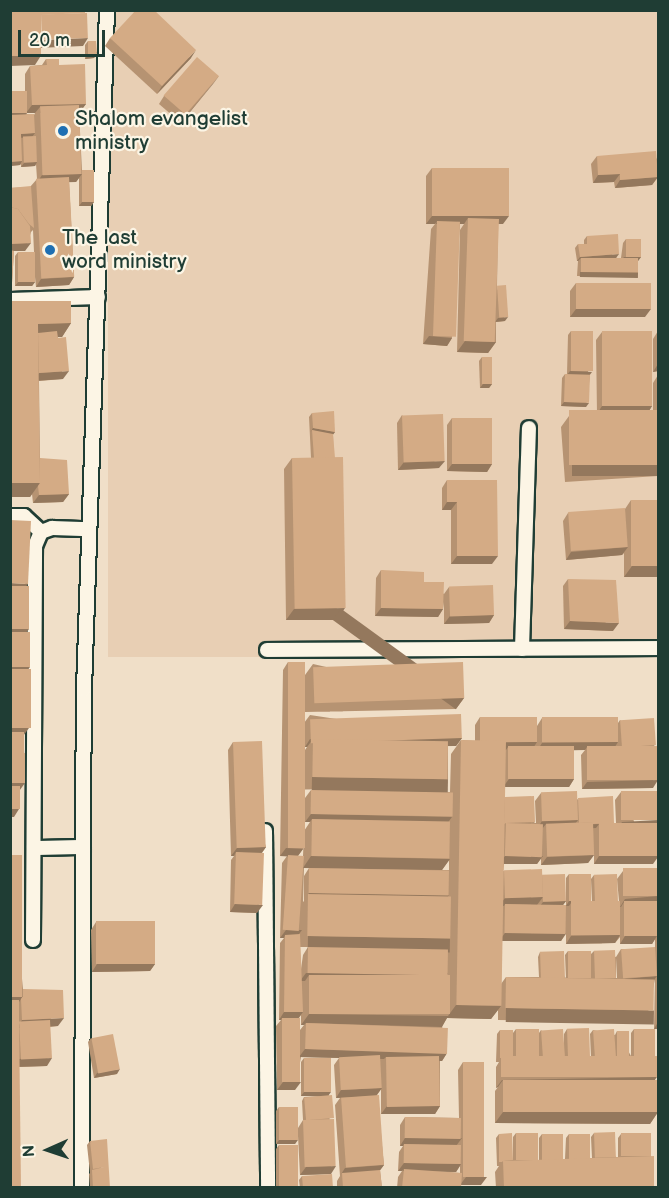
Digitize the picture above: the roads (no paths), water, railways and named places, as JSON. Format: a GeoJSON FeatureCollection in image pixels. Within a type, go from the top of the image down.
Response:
{"type":"FeatureCollection","features":[{"type":"Feature","properties":{"kind":"lane"},"geometry":{"type":"LineString","coordinates":[[82,1188],[83,847],[89,528],[107,10]]}},
{"type":"Feature","properties":{"kind":"lane"},"geometry":{"type":"LineString","coordinates":[[10,300],[98,297]]}},
{"type":"Feature","properties":{"kind":"lane"},"geometry":{"type":"LineString","coordinates":[[522,649],[529,428]]}},
{"type":"Feature","properties":{"kind":"lane"},"geometry":{"type":"LineString","coordinates":[[10,516],[24,516],[41,532],[89,528]]}},
{"type":"Feature","properties":{"kind":"lane"},"geometry":{"type":"LineString","coordinates":[[33,940],[35,546],[41,532]]}},
{"type":"Feature","properties":{"kind":"lane"},"geometry":{"type":"LineString","coordinates":[[267,650],[658,648]]}},
{"type":"Feature","properties":{"kind":"lane"},"geometry":{"type":"LineString","coordinates":[[264,817],[268,1188]]}},
{"type":"Feature","properties":{"kind":"lane"},"geometry":{"type":"LineString","coordinates":[[34,848],[83,847]]}},
{"type":"Feature","properties":{"kind":"place","name":"Shalom evangelist ministry"},"geometry":{"type":"Point","coordinates":[63,131]}},
{"type":"Feature","properties":{"kind":"place","name":"The last word ministry"},"geometry":{"type":"Point","coordinates":[50,250]}}]}
